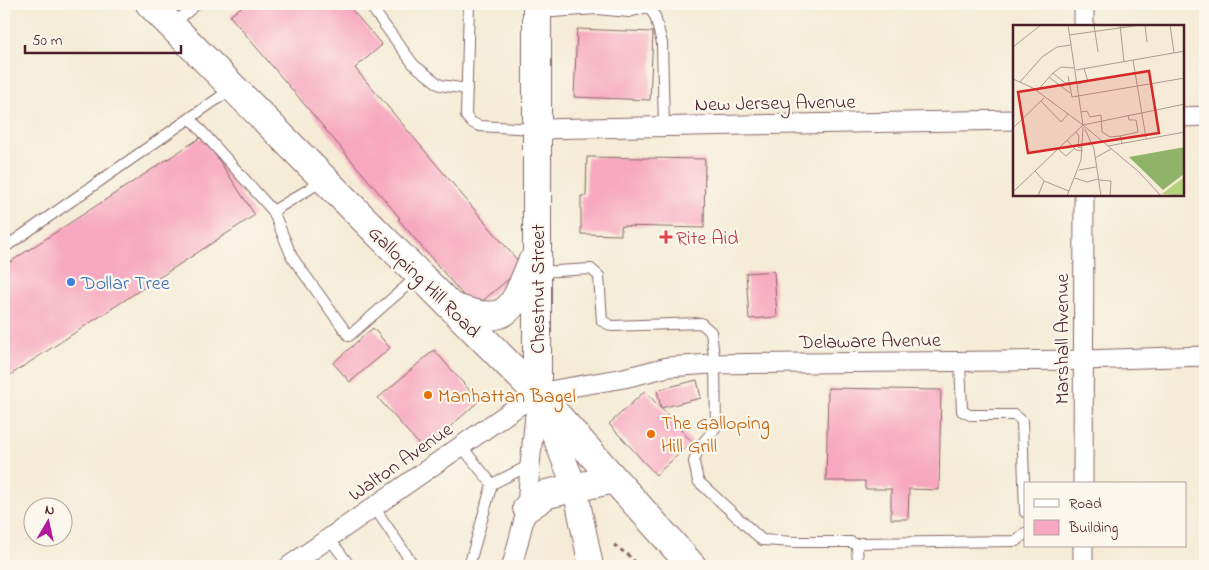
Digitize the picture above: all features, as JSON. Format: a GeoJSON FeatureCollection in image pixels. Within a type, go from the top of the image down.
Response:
{"type":"FeatureCollection","features":[{"type":"Feature","properties":{"kind":"main road","name":"Galloping Hill Road"},"geometry":{"type":"LineString","coordinates":[[150,4],[538,393],[692,566]]}},
{"type":"Feature","properties":{"kind":"main road","name":"Chestnut Street"},"geometry":{"type":"LineString","coordinates":[[537,9],[538,393]]}},
{"type":"Feature","properties":{"kind":"main road"},"geometry":{"type":"LineString","coordinates":[[451,306],[474,315],[486,317],[499,316],[506,312],[517,298],[537,261]]}},
{"type":"Feature","properties":{"kind":"main road"},"geometry":{"type":"LineString","coordinates":[[527,508],[547,494],[614,478]]}},
{"type":"Feature","properties":{"kind":"street"},"geometry":{"type":"LineString","coordinates":[[1084,4],[1084,25]]}},
{"type":"Feature","properties":{"kind":"street"},"geometry":{"type":"LineString","coordinates":[[1184,117],[1205,116]]}},
{"type":"Feature","properties":{"kind":"street","name":"New Jersey Avenue"},"geometry":{"type":"LineString","coordinates":[[537,129],[1013,120]]}},
{"type":"Feature","properties":{"kind":"street","name":"Marshall Avenue"},"geometry":{"type":"LineString","coordinates":[[1083,482],[1084,196]]}},
{"type":"Feature","properties":{"kind":"street","name":"Delaware Avenue"},"geometry":{"type":"LineString","coordinates":[[538,393],[624,378],[668,367],[715,364],[1084,360],[1205,356]]}},
{"type":"Feature","properties":{"kind":"street"},"geometry":{"type":"LineString","coordinates":[[512,566],[527,508],[538,393]]}},
{"type":"Feature","properties":{"kind":"street","name":"Walton Avenue"},"geometry":{"type":"LineString","coordinates":[[289,566],[538,393]]}},
{"type":"Feature","properties":{"kind":"street","name":"Chestnut Street"},"geometry":{"type":"LineString","coordinates":[[538,393],[576,488],[591,566]]}},
{"type":"Feature","properties":{"kind":"street"},"geometry":{"type":"LineString","coordinates":[[1083,548],[1083,566]]}},
{"type":"Feature","properties":{"kind":"lane"},"geometry":{"type":"LineString","coordinates":[[172,25],[197,4]]}},
{"type":"Feature","properties":{"kind":"lane"},"geometry":{"type":"LineString","coordinates":[[369,4],[414,65],[440,85],[467,89]]}},
{"type":"Feature","properties":{"kind":"lane"},"geometry":{"type":"LineString","coordinates":[[470,4],[466,116],[471,122],[479,126],[537,129]]}},
{"type":"Feature","properties":{"kind":"lane"},"geometry":{"type":"LineString","coordinates":[[537,9],[597,8],[629,12],[647,5],[655,16],[662,43],[664,127]]}},
{"type":"Feature","properties":{"kind":"lane"},"geometry":{"type":"LineString","coordinates":[[4,248],[234,88]]}},
{"type":"Feature","properties":{"kind":"lane"},"geometry":{"type":"LineString","coordinates":[[190,118],[273,211],[292,257],[349,336],[419,275]]}},
{"type":"Feature","properties":{"kind":"lane"},"geometry":{"type":"LineString","coordinates":[[273,211],[324,180]]}},
{"type":"Feature","properties":{"kind":"lane"},"geometry":{"type":"LineString","coordinates":[[537,261],[591,270],[599,276],[602,321],[612,326],[701,323],[711,332],[715,364],[716,427],[698,449],[694,462],[698,481],[762,540],[850,542],[857,546]]}},
{"type":"Feature","properties":{"kind":"lane"},"geometry":{"type":"LineString","coordinates":[[960,361],[962,411],[970,415],[1015,415],[1022,421],[1024,482]]}},
{"type":"Feature","properties":{"kind":"lane"},"geometry":{"type":"LineString","coordinates":[[461,446],[492,484]]}},
{"type":"Feature","properties":{"kind":"lane"},"geometry":{"type":"LineString","coordinates":[[469,566],[492,484],[530,465]]}},
{"type":"Feature","properties":{"kind":"lane"},"geometry":{"type":"LineString","coordinates":[[374,507],[414,566]]}},
{"type":"Feature","properties":{"kind":"lane"},"geometry":{"type":"LineString","coordinates":[[857,546],[861,543],[1017,541],[1024,534]]}},
{"type":"Feature","properties":{"kind":"lane"},"geometry":{"type":"LineString","coordinates":[[329,538],[350,566]]}},
{"type":"Feature","properties":{"kind":"lane"},"geometry":{"type":"LineString","coordinates":[[857,546],[858,566]]}},
{"type":"Feature","properties":{"kind":"path"},"geometry":{"type":"LineString","coordinates":[[614,545],[638,565]]}},
{"type":"Feature","properties":{"kind":"building"},"geometry":{"type":"Polygon","coordinates":[[[245,4],[347,4],[382,45],[355,68],[523,267],[474,308],[230,16],[245,4]]]}},
{"type":"Feature","properties":{"kind":"building"},"geometry":{"type":"Polygon","coordinates":[[[577,29],[653,32],[650,100],[574,97],[577,29]]]}},
{"type":"Feature","properties":{"kind":"building"},"geometry":{"type":"Polygon","coordinates":[[[203,136],[255,215],[4,379],[4,266],[203,136]]]}},
{"type":"Feature","properties":{"kind":"building"},"geometry":{"type":"Polygon","coordinates":[[[587,157],[705,159],[704,228],[621,226],[621,235],[581,234],[581,196],[586,196],[587,157]]]}},
{"type":"Feature","properties":{"kind":"building"},"geometry":{"type":"Polygon","coordinates":[[[774,271],[777,317],[749,319],[746,273],[774,271]]]}},
{"type":"Feature","properties":{"kind":"building"},"geometry":{"type":"Polygon","coordinates":[[[373,328],[390,348],[350,382],[333,363],[373,328]]]}},
{"type":"Feature","properties":{"kind":"building"},"geometry":{"type":"Polygon","coordinates":[[[434,350],[479,401],[424,450],[378,398],[434,350]]]}},
{"type":"Feature","properties":{"kind":"building"},"geometry":{"type":"Polygon","coordinates":[[[697,380],[701,398],[661,408],[657,390],[697,380]]]}},
{"type":"Feature","properties":{"kind":"building"},"geometry":{"type":"Polygon","coordinates":[[[828,388],[941,390],[939,490],[909,489],[908,519],[891,519],[891,489],[865,489],[865,481],[826,481],[828,388]]]}},
{"type":"Feature","properties":{"kind":"building"},"geometry":{"type":"Polygon","coordinates":[[[645,391],[692,442],[656,475],[609,424],[645,391]]]}},
{"type":"Feature","properties":{"kind":"place","name":"Rite Aid"},"geometry":{"type":"Point","coordinates":[666,237]}},
{"type":"Feature","properties":{"kind":"place","name":"Dollar Tree"},"geometry":{"type":"Point","coordinates":[71,282]}},
{"type":"Feature","properties":{"kind":"place","name":"Manhattan Bagel"},"geometry":{"type":"Point","coordinates":[428,395]}},
{"type":"Feature","properties":{"kind":"place","name":"The Galloping Hill Grill"},"geometry":{"type":"Point","coordinates":[651,434]}}]}
